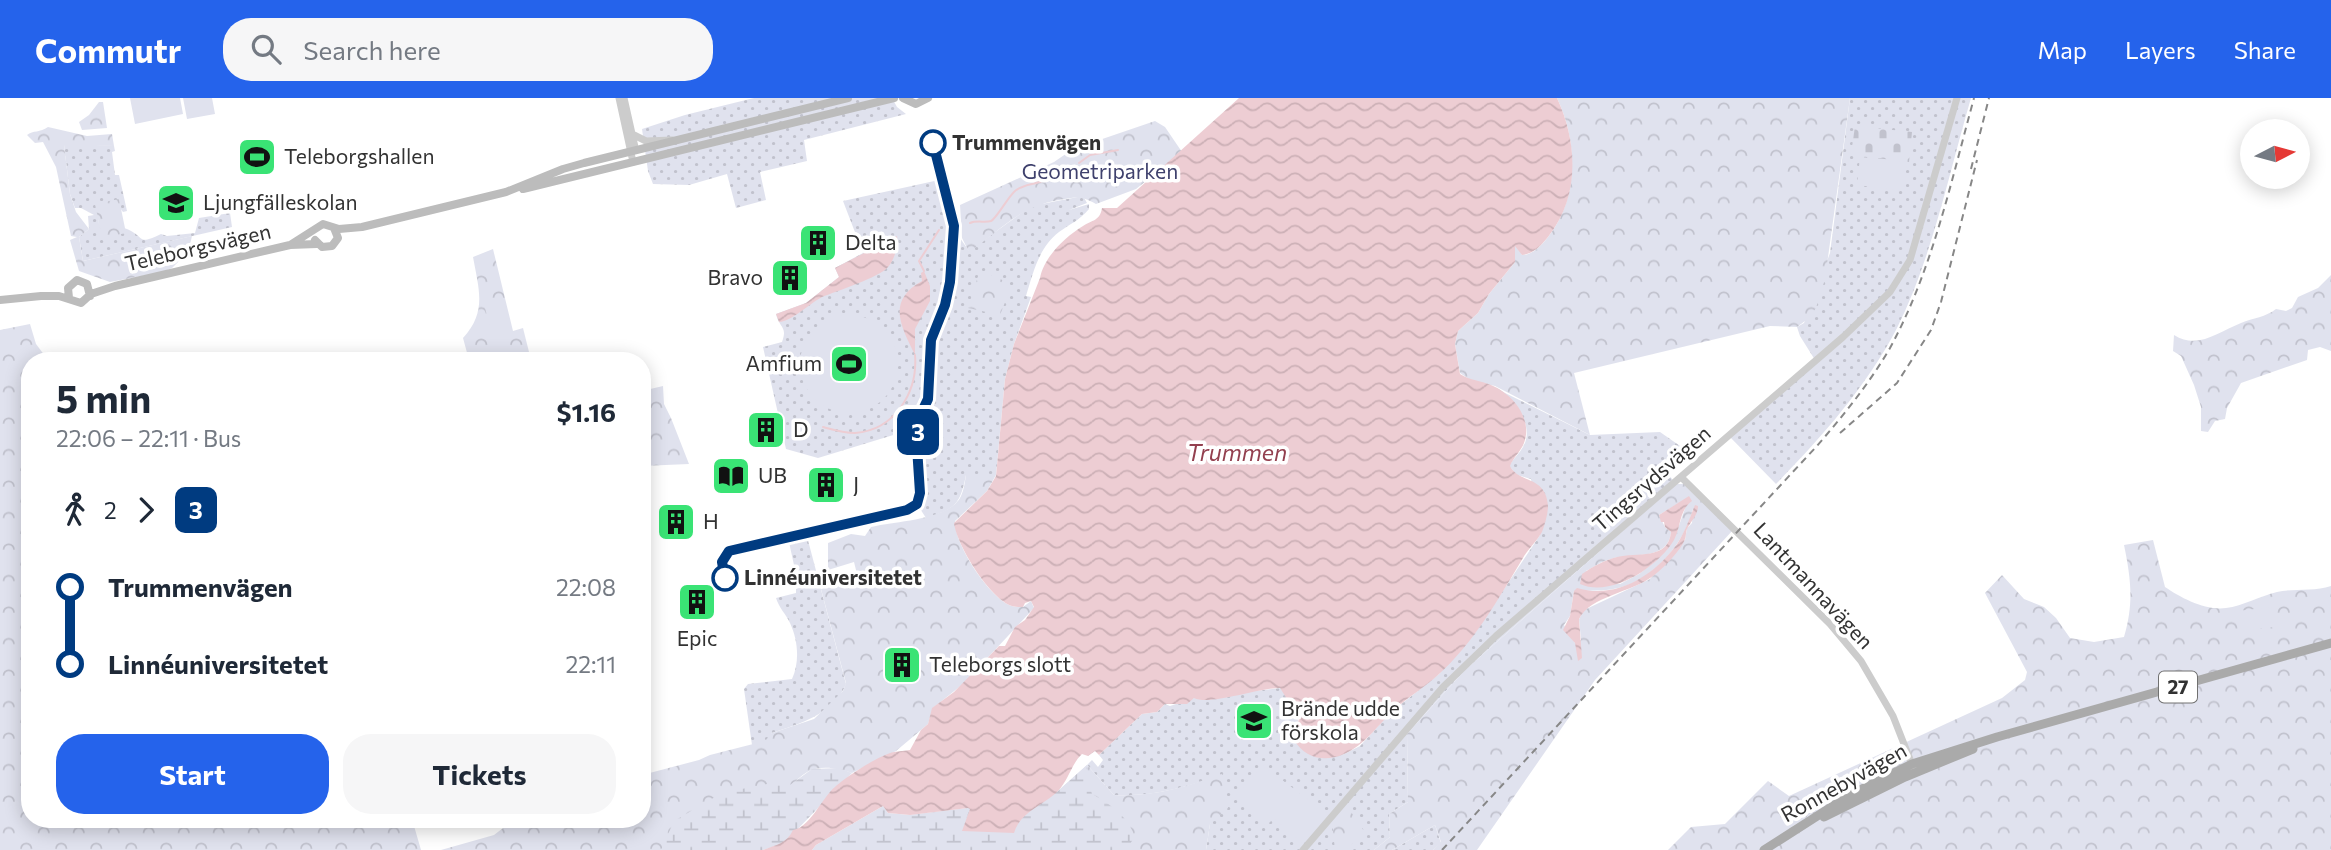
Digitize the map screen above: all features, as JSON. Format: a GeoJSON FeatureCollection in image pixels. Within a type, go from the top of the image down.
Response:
{"type":"FeatureCollection","features":[{"type":"Feature","properties":{"kind":"main road"},"geometry":{"type":"LineString","coordinates":[[506,191],[516,191],[577,174],[673,140],[848,98]]}},
{"type":"Feature","properties":{"kind":"main road"},"geometry":{"type":"LineString","coordinates":[[362,227],[328,248],[317,244],[314,237],[316,229],[325,224],[334,228],[362,227],[506,191],[563,169],[900,98],[916,104],[928,98]]}},
{"type":"Feature","properties":{"kind":"main road"},"geometry":{"type":"LineString","coordinates":[[334,228],[337,240]]}},
{"type":"Feature","properties":{"kind":"main road","name":"Teleborgsvägen"},"geometry":{"type":"LineString","coordinates":[[290,245],[316,229]]}},
{"type":"Feature","properties":{"kind":"main road","name":"Teleborgsvägen"},"geometry":{"type":"LineString","coordinates":[[90,296],[115,286],[290,245],[317,244]]}},
{"type":"Feature","properties":{"kind":"main road"},"geometry":{"type":"LineString","coordinates":[[0,300],[41,296],[69,298],[80,303],[90,296],[88,285],[77,280],[68,288],[41,296]]}},
{"type":"Feature","properties":{"kind":"main road","name":"Teleborgsvägen"},"geometry":{"type":"LineString","coordinates":[[88,285],[115,286]]}},
{"type":"Feature","properties":{"kind":"main road"},"geometry":{"type":"LineString","coordinates":[[68,288],[69,298]]}},
{"type":"Feature","properties":{"kind":"main road","name":"Ronnebyvägen"},"geometry":{"type":"LineString","coordinates":[[1766,850],[1914,768],[1964,746],[2331,643]]}},
{"type":"Feature","properties":{"kind":"street"},"geometry":{"type":"LineString","coordinates":[[619,98],[634,156]]}},
{"type":"Feature","properties":{"kind":"street"},"geometry":{"type":"LineString","coordinates":[[624,98],[634,156]]}},
{"type":"Feature","properties":{"kind":"street","name":"Tingsrydsvägen"},"geometry":{"type":"LineString","coordinates":[[1303,850],[1453,677],[1496,636],[1861,321],[1896,284],[1913,252],[1957,98]]}},
{"type":"Feature","properties":{"kind":"street"},"geometry":{"type":"LineString","coordinates":[[632,134],[648,141],[673,140]]}},
{"type":"Feature","properties":{"kind":"street","name":"Lantmannavägen"},"geometry":{"type":"LineString","coordinates":[[1681,477],[1830,624],[1857,657],[1889,708],[1914,768]]}},
{"type":"Feature","properties":{"kind":"green space"},"geometry":{"type":"Polygon","coordinates":[[[130,98],[180,98],[183,114],[135,124],[130,98]]]}},
{"type":"Feature","properties":{"kind":"green space"},"geometry":{"type":"Polygon","coordinates":[[[183,98],[212,98],[215,114],[187,119],[183,98]]]}},
{"type":"Feature","properties":{"kind":"green space"},"geometry":{"type":"Polygon","coordinates":[[[754,98],[892,98],[897,107],[906,114],[804,140],[807,161],[760,172],[766,200],[736,208],[727,174],[689,185],[653,184],[648,171],[642,129],[754,98]]]}},
{"type":"Feature","properties":{"kind":"green space"},"geometry":{"type":"Polygon","coordinates":[[[1557,98],[1850,98],[1825,279],[1816,308],[1809,318],[1797,327],[1770,326],[1574,373],[1590,435],[1495,386],[1470,380],[1460,373],[1455,344],[1458,331],[1478,313],[1489,294],[1515,262],[1515,246],[1517,245],[1522,255],[1530,253],[1548,237],[1558,222],[1570,187],[1572,151],[1564,115],[1557,98]]]}},
{"type":"Feature","properties":{"kind":"green space"},"geometry":{"type":"Polygon","coordinates":[[[1850,98],[1971,98],[1930,244],[1897,328],[1857,391],[1776,484],[1729,436],[1815,360],[1797,327],[1804,323],[1830,253],[1850,98]]]}},
{"type":"Feature","properties":{"kind":"green space"},"geometry":{"type":"Polygon","coordinates":[[[99,102],[103,102],[107,128],[82,130],[79,122],[89,115],[99,102]]]}},
{"type":"Feature","properties":{"kind":"green space","name":"Geometriparken"},"geometry":{"type":"Polygon","coordinates":[[[1155,121],[1165,127],[1182,152],[1136,189],[1096,204],[1082,198],[1045,203],[1011,220],[969,252],[962,238],[960,205],[1054,162],[1073,149],[1155,121]]]}},
{"type":"Feature","properties":{"kind":"green space"},"geometry":{"type":"Polygon","coordinates":[[[1855,126],[1912,132],[1909,162],[1851,155],[1855,126]]]}},
{"type":"Feature","properties":{"kind":"green space"},"geometry":{"type":"Polygon","coordinates":[[[48,127],[87,136],[112,134],[114,146],[64,145],[70,194],[76,212],[89,229],[79,237],[83,261],[192,236],[189,249],[172,268],[110,282],[79,271],[70,240],[77,237],[71,236],[56,167],[43,142],[35,143],[27,135],[48,127]]]}},
{"type":"Feature","properties":{"kind":"green space"},"geometry":{"type":"Polygon","coordinates":[[[64,145],[114,146],[115,151],[112,152],[115,175],[119,175],[127,211],[123,212],[120,208],[98,213],[99,224],[127,229],[144,240],[161,234],[167,236],[195,233],[199,218],[230,213],[232,227],[83,261],[79,237],[89,229],[88,216],[94,215],[75,208],[70,194],[64,145]]]}},
{"type":"Feature","properties":{"kind":"green space"},"geometry":{"type":"Polygon","coordinates":[[[1860,157],[1907,162],[1904,191],[1857,185],[1860,157]]]}},
{"type":"Feature","properties":{"kind":"green space"},"geometry":{"type":"Polygon","coordinates":[[[939,180],[951,225],[969,251],[1031,206],[1083,196],[1087,203],[1069,210],[1089,204],[1089,209],[1052,238],[1034,270],[1026,296],[1031,297],[1005,379],[996,475],[966,475],[955,504],[944,512],[926,518],[917,504],[913,429],[818,458],[786,449],[763,347],[782,342],[784,337],[784,330],[776,314],[806,303],[839,277],[835,268],[863,253],[843,201],[939,180]]]}},
{"type":"Feature","properties":{"kind":"green space"},"geometry":{"type":"Polygon","coordinates":[[[119,199],[126,233],[102,238],[95,204],[119,199]]]}},
{"type":"Feature","properties":{"kind":"green space"},"geometry":{"type":"Polygon","coordinates":[[[493,249],[513,331],[523,328],[529,352],[467,352],[463,338],[476,319],[479,300],[473,257],[493,249]]]}},
{"type":"Feature","properties":{"kind":"green space"},"geometry":{"type":"Polygon","coordinates":[[[980,270],[1009,283],[1009,292],[1000,315],[968,308],[980,270]]]}},
{"type":"Feature","properties":{"kind":"green space"},"geometry":{"type":"Polygon","coordinates":[[[2331,275],[2331,351],[2320,347],[2308,350],[2307,360],[2241,383],[2227,408],[2225,419],[2215,421],[2208,432],[2201,431],[2201,407],[2181,356],[2173,351],[2174,335],[2191,341],[2200,340],[2276,309],[2286,311],[2292,308],[2298,297],[2318,288],[2331,275]]]}},
{"type":"Feature","properties":{"kind":"green space"},"geometry":{"type":"Polygon","coordinates":[[[502,296],[512,332],[493,337],[483,301],[502,296]]]}},
{"type":"Feature","properties":{"kind":"green space","name":"Amfium"},"geometry":{"type":"Polygon","coordinates":[[[849,315],[876,323],[890,337],[898,364],[890,391],[876,405],[849,413],[822,405],[808,391],[800,364],[808,337],[822,323],[849,315]]]}},
{"type":"Feature","properties":{"kind":"green space"},"geometry":{"type":"Polygon","coordinates":[[[30,324],[36,344],[42,352],[21,352],[21,828],[415,828],[421,850],[0,850],[0,330],[30,324]]]}},
{"type":"Feature","properties":{"kind":"green space"},"geometry":{"type":"Polygon","coordinates":[[[663,386],[664,404],[689,464],[651,466],[651,389],[663,386]]]}},
{"type":"Feature","properties":{"kind":"green space"},"geometry":{"type":"Polygon","coordinates":[[[1501,391],[1590,435],[1660,432],[1693,455],[1668,474],[1676,484],[1465,670],[1407,734],[1408,802],[1389,814],[1390,837],[1374,850],[1206,850],[1222,775],[1156,793],[1114,795],[1087,765],[1092,760],[1098,767],[1103,760],[1099,755],[1142,714],[1157,712],[1165,704],[1170,706],[1194,698],[1280,688],[1297,714],[1296,732],[1342,755],[1360,746],[1390,713],[1439,674],[1486,616],[1540,535],[1531,479],[1517,475],[1509,466],[1521,450],[1527,431],[1518,409],[1501,391]]]}},
{"type":"Feature","properties":{"kind":"green space"},"geometry":{"type":"Polygon","coordinates":[[[966,475],[996,475],[987,491],[955,521],[956,531],[975,570],[994,593],[1013,606],[1023,607],[1031,601],[1034,608],[963,684],[933,708],[928,724],[896,751],[852,773],[824,768],[806,773],[786,791],[743,850],[441,850],[494,835],[503,828],[651,828],[651,773],[765,741],[772,733],[814,719],[843,691],[846,683],[821,589],[857,574],[854,562],[828,570],[828,543],[851,534],[865,536],[871,527],[934,515],[955,504],[964,488],[966,475]]]}},
{"type":"Feature","properties":{"kind":"green space"},"geometry":{"type":"Polygon","coordinates":[[[1676,484],[1686,484],[1733,530],[1595,680],[1477,850],[1433,850],[1441,842],[1435,825],[1392,850],[1374,850],[1390,837],[1389,814],[1408,802],[1407,734],[1465,670],[1676,484]],[[1689,497],[1659,515],[1671,532],[1663,548],[1647,554],[1608,560],[1586,571],[1611,584],[1620,584],[1639,574],[1653,563],[1675,537],[1689,497]],[[1693,509],[1675,546],[1666,558],[1644,577],[1613,589],[1574,591],[1570,616],[1564,625],[1575,643],[1581,640],[1579,619],[1584,610],[1650,579],[1685,540],[1687,528],[1692,523],[1693,509]]]}},
{"type":"Feature","properties":{"kind":"green space"},"geometry":{"type":"Polygon","coordinates":[[[805,529],[846,684],[833,703],[815,716],[772,733],[768,744],[752,745],[744,689],[748,684],[792,679],[795,672],[795,637],[776,598],[796,593],[799,588],[787,533],[805,529]]]}},
{"type":"Feature","properties":{"kind":"green space"},"geometry":{"type":"Polygon","coordinates":[[[2153,540],[2165,587],[2202,606],[2226,608],[2277,592],[2331,586],[2331,850],[1668,850],[1691,827],[1725,824],[1768,781],[1789,796],[2002,698],[2025,680],[2027,672],[1985,593],[2002,575],[2024,599],[2044,607],[2056,618],[2070,638],[2094,642],[2124,637],[2130,591],[2124,545],[2153,540]]]}},
{"type":"Feature","properties":{"kind":"green space"},"geometry":{"type":"Polygon","coordinates":[[[2272,607],[2274,627],[2240,631],[2237,611],[2272,607]]]}},
{"type":"Feature","properties":{"kind":"green space"},"geometry":{"type":"Polygon","coordinates":[[[1087,765],[1114,795],[1169,790],[1222,774],[1228,808],[1210,824],[1206,850],[812,850],[910,815],[968,808],[1058,791],[1087,765]]]}},
{"type":"Feature","properties":{"kind":"green space"},"geometry":{"type":"Polygon","coordinates":[[[1087,765],[1092,794],[1118,812],[1132,830],[1134,837],[1127,850],[812,850],[816,845],[883,806],[888,813],[910,815],[970,808],[962,830],[1017,826],[1023,817],[1087,765]]]}},
{"type":"Feature","properties":{"kind":"green space"},"geometry":{"type":"Polygon","coordinates":[[[1262,765],[1329,815],[1303,844],[1274,818],[1266,826],[1235,798],[1262,765]]]}},
{"type":"Feature","properties":{"kind":"green space"},"geometry":{"type":"Polygon","coordinates":[[[839,768],[852,773],[779,845],[763,850],[661,850],[674,821],[715,797],[772,783],[790,785],[812,769],[839,768]]]}},
{"type":"Feature","properties":{"kind":"green space"},"geometry":{"type":"Polygon","coordinates":[[[1347,806],[1366,834],[1343,850],[1335,850],[1332,821],[1347,806]]]}},
{"type":"Feature","properties":{"kind":"green space"},"geometry":{"type":"Polygon","coordinates":[[[1435,825],[1441,843],[1433,850],[1392,850],[1435,825]]]}},
{"type":"Feature","properties":{"kind":"water","name":"Trummen"},"geometry":{"type":"Polygon","coordinates":[[[1239,98],[1557,98],[1564,115],[1572,151],[1566,205],[1548,237],[1536,249],[1522,255],[1515,246],[1515,262],[1489,294],[1478,313],[1458,331],[1455,344],[1460,374],[1487,383],[1507,394],[1523,416],[1526,425],[1524,443],[1510,466],[1514,472],[1537,484],[1546,496],[1548,506],[1542,532],[1485,620],[1451,663],[1397,707],[1364,741],[1337,757],[1316,757],[1298,746],[1294,740],[1299,718],[1280,688],[1211,700],[1194,698],[1187,704],[1165,704],[1157,712],[1142,714],[1099,755],[1095,751],[1088,756],[1082,754],[1058,791],[1027,814],[1014,833],[962,831],[970,809],[968,808],[910,815],[888,813],[883,806],[816,845],[812,850],[763,850],[784,841],[793,830],[804,825],[830,792],[851,775],[887,754],[910,750],[921,730],[928,724],[932,708],[954,692],[999,646],[1005,646],[1015,627],[1025,620],[1034,607],[1031,601],[1023,607],[1013,606],[994,593],[968,558],[954,523],[987,491],[996,476],[1005,379],[1014,344],[1042,270],[1056,248],[1069,236],[1097,218],[1102,208],[1117,208],[1239,98]]]}},
{"type":"Feature","properties":{"kind":"water"},"geometry":{"type":"Polygon","coordinates":[[[897,236],[894,256],[883,271],[822,297],[779,322],[776,314],[806,303],[839,277],[835,268],[897,236]]]}},
{"type":"Feature","properties":{"kind":"water"},"geometry":{"type":"Polygon","coordinates":[[[924,271],[930,286],[930,301],[915,329],[915,355],[905,334],[900,306],[911,289],[922,281],[921,273],[924,271]]]}},
{"type":"Feature","properties":{"kind":"water"},"geometry":{"type":"Polygon","coordinates":[[[1689,496],[1692,501],[1682,514],[1674,540],[1657,560],[1633,577],[1619,583],[1606,587],[1580,584],[1582,574],[1603,562],[1617,557],[1650,554],[1664,547],[1671,532],[1664,522],[1661,522],[1659,515],[1689,496]]]}},
{"type":"Feature","properties":{"kind":"water"},"geometry":{"type":"Polygon","coordinates":[[[1695,505],[1698,506],[1697,512],[1687,529],[1683,543],[1661,569],[1645,581],[1592,605],[1579,619],[1582,658],[1578,661],[1575,643],[1563,630],[1570,616],[1574,591],[1577,588],[1606,591],[1620,588],[1646,575],[1658,566],[1677,544],[1695,505]]]}},
{"type":"Feature","properties":{"kind":"waterway"},"geometry":{"type":"LineString","coordinates":[[1079,163],[1090,155],[1118,150]]}},
{"type":"Feature","properties":{"kind":"waterway"},"geometry":{"type":"LineString","coordinates":[[970,223],[991,221],[1015,191],[1045,180],[1054,172]]}},
{"type":"Feature","properties":{"kind":"waterway"},"geometry":{"type":"LineString","coordinates":[[924,271],[919,261],[939,230]]}},
{"type":"Feature","properties":{"kind":"waterway"},"geometry":{"type":"LineString","coordinates":[[823,427],[855,433],[882,425],[901,407],[908,395],[913,382],[915,355]]}},
{"type":"Feature","properties":{"kind":"railway"},"geometry":{"type":"LineString","coordinates":[[1442,850],[1816,447],[1864,387],[1890,348],[1918,288],[1939,226],[1974,98]]}},
{"type":"Feature","properties":{"kind":"railway"},"geometry":{"type":"LineString","coordinates":[[1971,169],[1989,98]]}},
{"type":"Feature","properties":{"kind":"railway"},"geometry":{"type":"LineString","coordinates":[[1840,433],[1897,383],[1931,330],[1941,302],[1977,160]]}},
{"type":"Feature","properties":{"kind":"bus line","name":"3"},"geometry":{"type":"LineString","coordinates":[[725,578],[722,562],[729,551],[907,510],[917,504],[920,493],[917,447],[919,418],[928,399],[931,340],[945,305],[950,282],[954,234],[933,143]]}},
{"type":"Feature","properties":{"kind":"place","name":"Trummenvägen"},"geometry":{"type":"Point","coordinates":[933,143]}},
{"type":"Feature","properties":{"kind":"place","name":"Teleborgshallen"},"geometry":{"type":"Point","coordinates":[257,157]}},
{"type":"Feature","properties":{"kind":"place","name":"Ljungfälleskolan"},"geometry":{"type":"Point","coordinates":[176,203]}},
{"type":"Feature","properties":{"kind":"place","name":"Delta"},"geometry":{"type":"Point","coordinates":[818,243]}},
{"type":"Feature","properties":{"kind":"place","name":"Bravo"},"geometry":{"type":"Point","coordinates":[790,278]}},
{"type":"Feature","properties":{"kind":"place","name":"Amfium"},"geometry":{"type":"Point","coordinates":[849,364]}},
{"type":"Feature","properties":{"kind":"place","name":"D"},"geometry":{"type":"Point","coordinates":[766,430]}},
{"type":"Feature","properties":{"kind":"place","name":"UB"},"geometry":{"type":"Point","coordinates":[731,476]}},
{"type":"Feature","properties":{"kind":"place","name":"J"},"geometry":{"type":"Point","coordinates":[826,485]}},
{"type":"Feature","properties":{"kind":"place","name":"H"},"geometry":{"type":"Point","coordinates":[676,522]}},
{"type":"Feature","properties":{"kind":"place","name":"Linnéuniversitetet"},"geometry":{"type":"Point","coordinates":[725,578]}},
{"type":"Feature","properties":{"kind":"place","name":"Epic"},"geometry":{"type":"Point","coordinates":[697,602]}},
{"type":"Feature","properties":{"kind":"place","name":"Teleborgs slott"},"geometry":{"type":"Point","coordinates":[902,665]}},
{"type":"Feature","properties":{"kind":"place","name":"Brände udde förskola"},"geometry":{"type":"Point","coordinates":[1254,721]}}]}
